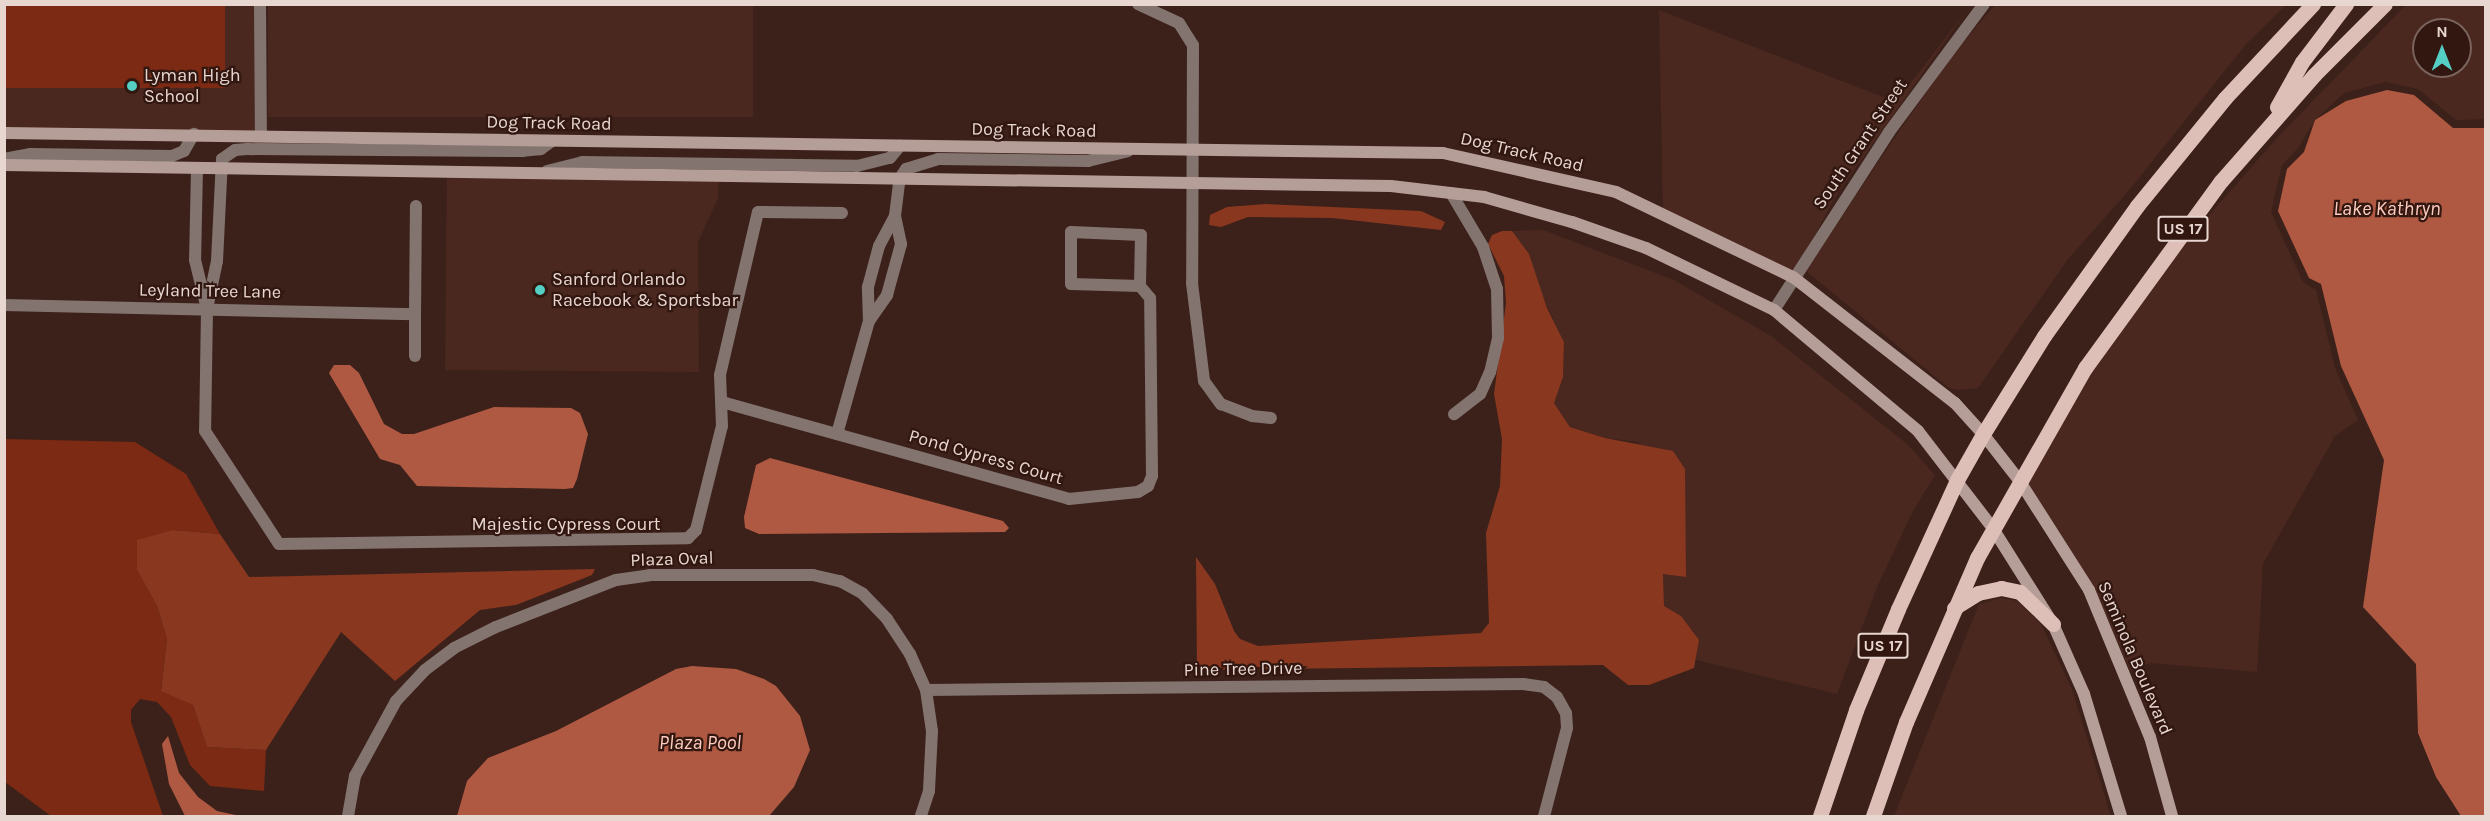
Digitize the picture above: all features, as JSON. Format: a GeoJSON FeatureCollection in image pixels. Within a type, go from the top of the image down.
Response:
{"type":"FeatureCollection","features":[{"type":"Feature","properties":{"kind":"main road","name":"US 17"},"geometry":{"type":"LineString","coordinates":[[1820,816],[1898,609],[1957,480],[1983,434],[2044,336],[2137,206],[2225,98],[2313,4]]}},
{"type":"Feature","properties":{"kind":"main road"},"geometry":{"type":"LineString","coordinates":[[2262,134],[2302,62],[2346,4]]}},
{"type":"Feature","properties":{"kind":"main road","name":"US 17"},"geometry":{"type":"LineString","coordinates":[[1873,816],[1906,722],[1954,608],[1992,527],[2085,368],[2187,223],[2262,134],[2385,4]]}},
{"type":"Feature","properties":{"kind":"main road","name":"Dog Track Road"},"geometry":{"type":"LineString","coordinates":[[4,133],[1443,153],[1616,192],[1793,277],[1955,403],[1983,434]]}},
{"type":"Feature","properties":{"kind":"main road"},"geometry":{"type":"LineString","coordinates":[[4,165],[1192,181],[1391,186],[1484,197],[1539,212],[1646,248],[1774,310],[1918,431],[1992,527],[2053,624],[2084,694],[2121,816]]}},
{"type":"Feature","properties":{"kind":"main road","name":"Seminola Boulevard"},"geometry":{"type":"LineString","coordinates":[[1983,434],[2019,480],[2089,590],[2106,625],[2150,737],[2172,816]]}},
{"type":"Feature","properties":{"kind":"main road"},"geometry":{"type":"LineString","coordinates":[[1954,608],[1978,593],[2001,588],[2020,592],[2053,624]]}},
{"type":"Feature","properties":{"kind":"main road"},"geometry":{"type":"LineString","coordinates":[[1829,816],[1832,780]]}},
{"type":"Feature","properties":{"kind":"street"},"geometry":{"type":"LineString","coordinates":[[260,4],[261,135]]}},
{"type":"Feature","properties":{"kind":"street"},"geometry":{"type":"LineString","coordinates":[[1138,4],[1165,15],[1190,34],[1193,45],[1192,283],[1204,381],[1221,404],[1251,416],[1271,418]]}},
{"type":"Feature","properties":{"kind":"street","name":"South Grant Street"},"geometry":{"type":"LineString","coordinates":[[1774,310],[1888,132],[1984,4]]}},
{"type":"Feature","properties":{"kind":"street"},"geometry":{"type":"LineString","coordinates":[[4,139],[24,133]]}},
{"type":"Feature","properties":{"kind":"street"},"geometry":{"type":"LineString","coordinates":[[4,159],[30,154],[172,156],[184,151],[194,134]]}},
{"type":"Feature","properties":{"kind":"street"},"geometry":{"type":"LineString","coordinates":[[220,168],[222,159],[235,150],[523,151],[541,149],[552,141]]}},
{"type":"Feature","properties":{"kind":"street"},"geometry":{"type":"LineString","coordinates":[[543,172],[582,162],[857,166],[890,158],[900,147]]}},
{"type":"Feature","properties":{"kind":"street"},"geometry":{"type":"LineString","coordinates":[[837,434],[869,321],[886,295],[901,244],[895,216],[900,178],[906,169],[926,160],[1088,161],[1133,150]]}},
{"type":"Feature","properties":{"kind":"street","name":"Majestic Cypress Court"},"geometry":{"type":"LineString","coordinates":[[197,168],[195,260],[207,309]]}},
{"type":"Feature","properties":{"kind":"street","name":"Majestic Cypress Court"},"geometry":{"type":"LineString","coordinates":[[220,168],[218,246],[207,309],[205,431],[279,544],[680,541],[696,530],[722,426],[720,375],[758,212],[842,213]]}},
{"type":"Feature","properties":{"kind":"street"},"geometry":{"type":"LineString","coordinates":[[1451,193],[1483,247],[1497,289],[1498,338],[1490,372],[1480,394],[1454,414]]}},
{"type":"Feature","properties":{"kind":"street"},"geometry":{"type":"LineString","coordinates":[[415,356],[416,206]]}},
{"type":"Feature","properties":{"kind":"street"},"geometry":{"type":"LineString","coordinates":[[869,321],[868,287],[879,246],[895,216]]}},
{"type":"Feature","properties":{"kind":"street","name":"Pond Cypress Court"},"geometry":{"type":"LineString","coordinates":[[722,402],[1070,499],[1138,492],[1148,486],[1152,476],[1150,298],[1140,286],[1141,235],[1071,232],[1071,284],[1140,286]]}},
{"type":"Feature","properties":{"kind":"street"},"geometry":{"type":"LineString","coordinates":[[872,272],[892,277]]}},
{"type":"Feature","properties":{"kind":"street","name":"Leyland Tree Lane"},"geometry":{"type":"LineString","coordinates":[[4,305],[415,314]]}},
{"type":"Feature","properties":{"kind":"street","name":"Plaza Oval"},"geometry":{"type":"LineString","coordinates":[[348,816],[355,776],[374,737],[396,701],[424,670],[454,648],[496,627],[616,580],[650,575],[813,574],[840,581],[863,594],[886,619],[910,654],[926,690],[932,763],[921,816]]}},
{"type":"Feature","properties":{"kind":"street","name":"Pine Tree Drive"},"geometry":{"type":"LineString","coordinates":[[926,690],[1523,684],[1544,687],[1557,697],[1566,713],[1567,728],[1544,816]]}},
{"type":"Feature","properties":{"kind":"shaded area"},"geometry":{"type":"Polygon","coordinates":[[[5,4],[225,4],[225,88],[5,88],[5,4]]]}},
{"type":"Feature","properties":{"kind":"shaded area","name":"Lyman High School"},"geometry":{"type":"Polygon","coordinates":[[[5,5],[260,5],[260,133],[5,133],[5,5]]]}},
{"type":"Feature","properties":{"kind":"shaded area"},"geometry":{"type":"Polygon","coordinates":[[[268,5],[753,5],[753,117],[268,117],[268,5]]]}},
{"type":"Feature","properties":{"kind":"shaded area"},"geometry":{"type":"Polygon","coordinates":[[[1971,5],[1835,197],[1793,277],[1663,213],[1659,10],[1896,102],[1971,5]]]}},
{"type":"Feature","properties":{"kind":"shaded area"},"geometry":{"type":"Polygon","coordinates":[[[1995,5],[2286,5],[2247,43],[2130,189],[2068,259],[1978,388],[1958,390],[1949,388],[1806,271],[1955,52],[1995,5]]]}},
{"type":"Feature","properties":{"kind":"shaded area"},"geometry":{"type":"Polygon","coordinates":[[[2406,5],[2485,5],[2485,119],[2456,120],[2418,89],[2385,82],[2344,93],[2315,120],[2299,147],[2282,165],[2271,212],[2303,282],[2316,290],[2335,368],[2358,420],[2335,436],[2263,564],[2257,672],[2150,663],[2130,671],[2099,598],[2026,479],[2141,292],[2278,137],[2406,5]]]}},
{"type":"Feature","properties":{"kind":"shaded area"},"geometry":{"type":"Polygon","coordinates":[[[447,171],[719,176],[718,198],[698,242],[699,372],[445,370],[447,171]]]}},
{"type":"Feature","properties":{"kind":"shaded area"},"geometry":{"type":"Polygon","coordinates":[[[1266,204],[1421,211],[1445,222],[1441,230],[1332,218],[1248,217],[1221,227],[1209,225],[1210,215],[1227,207],[1266,204]]]}},
{"type":"Feature","properties":{"kind":"shaded area"},"geometry":{"type":"Polygon","coordinates":[[[1543,230],[1674,280],[1771,336],[1907,444],[1935,475],[1913,511],[1877,587],[1837,694],[1696,660],[1698,640],[1681,616],[1664,606],[1663,573],[1686,577],[1639,442],[1605,438],[1571,427],[1554,403],[1563,377],[1564,342],[1512,231],[1543,230]]]}},
{"type":"Feature","properties":{"kind":"shaded area"},"geometry":{"type":"Polygon","coordinates":[[[1502,231],[1512,231],[1529,254],[1547,308],[1564,342],[1563,377],[1554,403],[1570,427],[1605,438],[1673,451],[1685,469],[1686,577],[1663,574],[1664,606],[1681,616],[1699,640],[1694,668],[1649,685],[1628,685],[1603,665],[1197,670],[1196,557],[1215,584],[1234,631],[1240,639],[1258,646],[1481,633],[1489,623],[1486,533],[1500,486],[1502,439],[1494,394],[1506,303],[1504,276],[1488,244],[1492,235],[1502,231]]]}},
{"type":"Feature","properties":{"kind":"shaded area"},"geometry":{"type":"Polygon","coordinates":[[[4,439],[135,442],[186,474],[220,534],[173,530],[137,570],[157,606],[167,639],[161,690],[193,705],[207,747],[266,750],[264,791],[210,786],[190,765],[171,717],[157,702],[140,699],[131,710],[131,722],[163,816],[51,816],[5,782],[4,439]]]}},
{"type":"Feature","properties":{"kind":"shaded area"},"geometry":{"type":"Polygon","coordinates":[[[173,530],[220,534],[249,577],[595,569],[592,575],[516,605],[480,610],[395,681],[341,632],[266,750],[207,747],[193,705],[161,691],[167,639],[157,606],[137,570],[137,540],[173,530]]]}},
{"type":"Feature","properties":{"kind":"shaded area"},"geometry":{"type":"Polygon","coordinates":[[[2001,598],[2017,601],[2041,624],[2072,689],[2111,816],[1894,816],[1979,604],[2001,598]]]}},
{"type":"Feature","properties":{"kind":"water","name":"Lake Kathryn"},"geometry":{"type":"Polygon","coordinates":[[[2387,90],[2414,95],[2453,128],[2485,128],[2485,816],[2461,816],[2436,777],[2418,733],[2416,664],[2363,607],[2384,460],[2341,366],[2321,284],[2309,278],[2278,211],[2287,169],[2304,152],[2315,120],[2346,101],[2387,90]]]}},
{"type":"Feature","properties":{"kind":"water"},"geometry":{"type":"Polygon","coordinates":[[[334,365],[350,365],[359,373],[384,424],[402,434],[414,434],[494,407],[571,408],[580,413],[588,434],[573,488],[417,486],[400,465],[380,459],[329,373],[334,365]]]}},
{"type":"Feature","properties":{"kind":"water"},"geometry":{"type":"Polygon","coordinates":[[[770,458],[1003,521],[1009,528],[1005,532],[759,534],[745,528],[744,517],[756,465],[770,458]]]}},
{"type":"Feature","properties":{"kind":"water","name":"Plaza Pool"},"geometry":{"type":"Polygon","coordinates":[[[692,666],[736,669],[764,679],[776,686],[800,716],[810,750],[794,787],[769,816],[457,816],[467,781],[488,758],[556,731],[676,669],[692,666]]]}},
{"type":"Feature","properties":{"kind":"water"},"geometry":{"type":"Polygon","coordinates":[[[168,736],[179,773],[198,797],[217,811],[240,816],[185,816],[169,784],[162,744],[168,736]]]}},
{"type":"Feature","properties":{"kind":"place","name":"Lyman High School"},"geometry":{"type":"Point","coordinates":[132,86]}},
{"type":"Feature","properties":{"kind":"place","name":"Sanford Orlando Racebook & Sportsbar"},"geometry":{"type":"Point","coordinates":[540,290]}}]}
